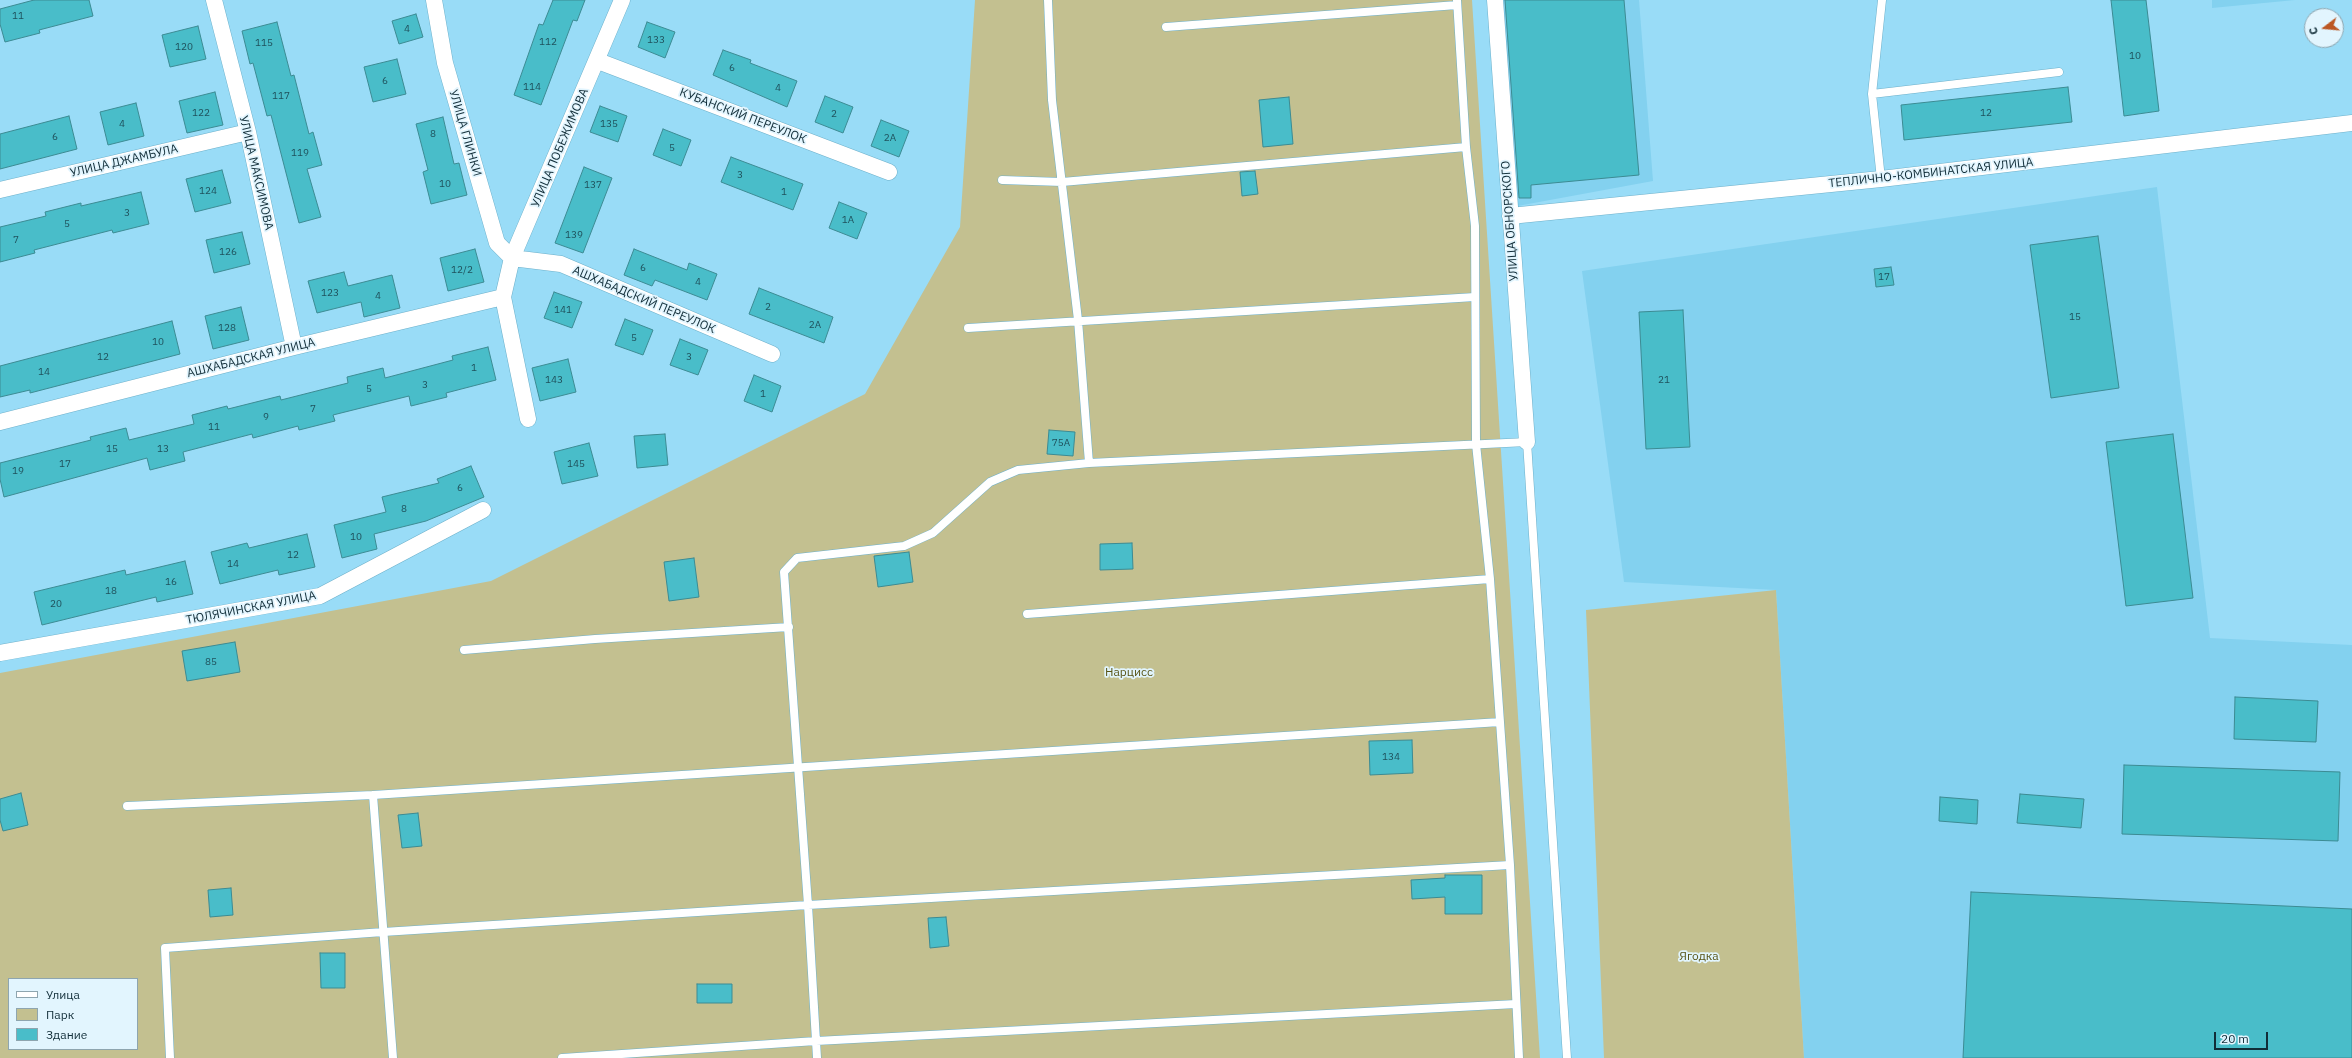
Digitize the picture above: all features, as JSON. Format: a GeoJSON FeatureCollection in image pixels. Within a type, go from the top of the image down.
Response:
{"type":"FeatureCollection","features":[{"type":"Feature","properties":{"kind":"street","name":"УЛИЦА МАКСИМОВА"},"geometry":{"type":"LineString","coordinates":[[214,0],[248,132],[294,347]]}},
{"type":"Feature","properties":{"kind":"street","name":"УЛИЦА ГЛИНКИ"},"geometry":{"type":"LineString","coordinates":[[434,0],[445,63],[497,243],[512,258]]}},
{"type":"Feature","properties":{"kind":"street","name":"УЛИЦА ПОБЕЖИМОВА"},"geometry":{"type":"LineString","coordinates":[[504,297],[512,258],[598,60],[622,0]]}},
{"type":"Feature","properties":{"kind":"street","name":"УЛИЦА ОБНОРСКОГО"},"geometry":{"type":"LineString","coordinates":[[1495,0],[1527,442]]}},
{"type":"Feature","properties":{"kind":"street","name":"КУБАНСКИЙ ПЕРЕУЛОК"},"geometry":{"type":"LineString","coordinates":[[598,60],[889,172]]}},
{"type":"Feature","properties":{"kind":"street","name":"ТЕПЛИЧНО-КОМБИНАТСКАЯ УЛИЦА"},"geometry":{"type":"LineString","coordinates":[[1510,216],[1881,179],[2352,123]]}},
{"type":"Feature","properties":{"kind":"street","name":"УЛИЦА ДЖАМБУЛА"},"geometry":{"type":"LineString","coordinates":[[0,190],[248,132]]}},
{"type":"Feature","properties":{"kind":"street","name":"АШХАБАДСКИЙ ПЕРЕУЛОК"},"geometry":{"type":"LineString","coordinates":[[512,258],[561,264],[772,354]]}},
{"type":"Feature","properties":{"kind":"street","name":"АШХАБАДСКАЯ УЛИЦА"},"geometry":{"type":"LineString","coordinates":[[0,422],[294,347],[504,297]]}},
{"type":"Feature","properties":{"kind":"street"},"geometry":{"type":"LineString","coordinates":[[504,297],[528,419]]}},
{"type":"Feature","properties":{"kind":"street","name":"ТЮЛЯЧИНСКАЯ УЛИЦА"},"geometry":{"type":"LineString","coordinates":[[0,653],[320,596],[483,510]]}},
{"type":"Feature","properties":{"kind":"lane"},"geometry":{"type":"LineString","coordinates":[[1048,0],[1052,100],[1078,320],[1089,463]]}},
{"type":"Feature","properties":{"kind":"lane"},"geometry":{"type":"LineString","coordinates":[[1881,179],[1872,94],[1882,0]]}},
{"type":"Feature","properties":{"kind":"lane"},"geometry":{"type":"LineString","coordinates":[[1166,27],[1457,3],[1466,147],[1474,226],[1476,444],[1490,579],[1510,864],[1519,1058]]}},
{"type":"Feature","properties":{"kind":"lane"},"geometry":{"type":"LineString","coordinates":[[1872,94],[2059,72]]}},
{"type":"Feature","properties":{"kind":"lane"},"geometry":{"type":"LineString","coordinates":[[1002,180],[1062,182],[1466,147]]}},
{"type":"Feature","properties":{"kind":"lane"},"geometry":{"type":"LineString","coordinates":[[968,328],[1078,320],[1475,297]]}},
{"type":"Feature","properties":{"kind":"lane"},"geometry":{"type":"LineString","coordinates":[[817,1058],[799,767],[784,572],[797,558],[904,546],[933,533],[990,482],[1018,470],[1089,463],[1527,442],[1566,1058]]}},
{"type":"Feature","properties":{"kind":"lane"},"geometry":{"type":"LineString","coordinates":[[1027,614],[1490,579]]}},
{"type":"Feature","properties":{"kind":"lane"},"geometry":{"type":"LineString","coordinates":[[464,650],[595,639],[789,627]]}},
{"type":"Feature","properties":{"kind":"lane"},"geometry":{"type":"LineString","coordinates":[[127,806],[372,795],[1500,722]]}},
{"type":"Feature","properties":{"kind":"lane"},"geometry":{"type":"LineString","coordinates":[[372,795],[393,1058]]}},
{"type":"Feature","properties":{"kind":"lane"},"geometry":{"type":"LineString","coordinates":[[170,1058],[165,948],[383,932],[808,905],[1510,864]]}},
{"type":"Feature","properties":{"kind":"lane"},"geometry":{"type":"LineString","coordinates":[[562,1058],[816,1042],[1516,1004]]}},
{"type":"Feature","properties":{"kind":"shaded area"},"geometry":{"type":"Polygon","coordinates":[[[1499,0],[1639,0],[1653,181],[1512,207],[1499,0]]]}},
{"type":"Feature","properties":{"kind":"shaded area"},"geometry":{"type":"Polygon","coordinates":[[[2212,0],[2295,0],[2212,8],[2212,0]]]}},
{"type":"Feature","properties":{"kind":"shaded area"},"geometry":{"type":"Polygon","coordinates":[[[2157,187],[2210,638],[2352,645],[2352,1058],[1804,1058],[1776,590],[1624,582],[1582,271],[2157,187]]]}},
{"type":"Feature","properties":{"kind":"green space","name":"Нарцисс"},"geometry":{"type":"Polygon","coordinates":[[[975,0],[1472,0],[1540,1058],[0,1058],[0,673],[491,581],[865,394],[960,227],[975,0]]]}},
{"type":"Feature","properties":{"kind":"green space","name":"Ягодка"},"geometry":{"type":"Polygon","coordinates":[[[1776,590],[1804,1058],[1604,1058],[1586,610],[1776,590]]]}},
{"type":"Feature","properties":{"kind":"building"},"geometry":{"type":"Polygon","coordinates":[[[34,0],[89,0],[93,16],[39,30],[40,33],[5,42],[0,24],[0,9],[34,0]]]}},
{"type":"Feature","properties":{"kind":"building"},"geometry":{"type":"Polygon","coordinates":[[[553,0],[585,0],[577,21],[573,20],[541,105],[514,95],[539,24],[543,25],[553,0]]]}},
{"type":"Feature","properties":{"kind":"building"},"geometry":{"type":"Polygon","coordinates":[[[1505,0],[1624,0],[1639,175],[1531,185],[1531,198],[1519,198],[1505,0]]]}},
{"type":"Feature","properties":{"kind":"building"},"geometry":{"type":"Polygon","coordinates":[[[2111,0],[2146,0],[2159,111],[2124,116],[2111,0]]]}},
{"type":"Feature","properties":{"kind":"building"},"geometry":{"type":"Polygon","coordinates":[[[416,14],[423,37],[399,44],[392,21],[416,14]]]}},
{"type":"Feature","properties":{"kind":"building"},"geometry":{"type":"Polygon","coordinates":[[[277,22],[291,76],[294,75],[309,134],[313,132],[322,165],[307,169],[321,217],[299,223],[271,115],[267,116],[253,63],[250,64],[242,31],[277,22]]]}},
{"type":"Feature","properties":{"kind":"building"},"geometry":{"type":"Polygon","coordinates":[[[647,22],[675,32],[665,58],[638,47],[647,22]]]}},
{"type":"Feature","properties":{"kind":"building"},"geometry":{"type":"Polygon","coordinates":[[[198,26],[206,59],[170,67],[162,35],[198,26]]]}},
{"type":"Feature","properties":{"kind":"building"},"geometry":{"type":"Polygon","coordinates":[[[723,50],[751,60],[750,63],[797,81],[787,107],[713,75],[723,50]]]}},
{"type":"Feature","properties":{"kind":"building"},"geometry":{"type":"Polygon","coordinates":[[[397,59],[406,94],[373,102],[364,67],[397,59]]]}},
{"type":"Feature","properties":{"kind":"building"},"geometry":{"type":"Polygon","coordinates":[[[2068,87],[2072,122],[1904,140],[1901,105],[2068,87]]]}},
{"type":"Feature","properties":{"kind":"building"},"geometry":{"type":"Polygon","coordinates":[[[215,92],[223,125],[187,133],[179,101],[215,92]]]}},
{"type":"Feature","properties":{"kind":"building"},"geometry":{"type":"Polygon","coordinates":[[[825,96],[853,107],[843,133],[815,122],[825,96]]]}},
{"type":"Feature","properties":{"kind":"building"},"geometry":{"type":"Polygon","coordinates":[[[1289,97],[1293,144],[1263,147],[1259,100],[1289,97]]]}},
{"type":"Feature","properties":{"kind":"building"},"geometry":{"type":"Polygon","coordinates":[[[136,103],[144,136],[108,145],[100,112],[136,103]]]}},
{"type":"Feature","properties":{"kind":"building"},"geometry":{"type":"Polygon","coordinates":[[[600,106],[627,116],[618,142],[590,132],[600,106]]]}},
{"type":"Feature","properties":{"kind":"building"},"geometry":{"type":"Polygon","coordinates":[[[69,116],[77,149],[0,169],[0,134],[69,116]]]}},
{"type":"Feature","properties":{"kind":"building"},"geometry":{"type":"Polygon","coordinates":[[[443,117],[454,164],[459,163],[467,195],[431,204],[423,172],[428,170],[416,124],[443,117]]]}},
{"type":"Feature","properties":{"kind":"building"},"geometry":{"type":"Polygon","coordinates":[[[881,120],[909,131],[899,157],[871,146],[881,120]]]}},
{"type":"Feature","properties":{"kind":"building"},"geometry":{"type":"Polygon","coordinates":[[[663,129],[691,140],[681,166],[653,155],[663,129]]]}},
{"type":"Feature","properties":{"kind":"building"},"geometry":{"type":"Polygon","coordinates":[[[731,157],[803,184],[793,210],[721,182],[731,157]]]}},
{"type":"Feature","properties":{"kind":"building"},"geometry":{"type":"Polygon","coordinates":[[[584,167],[612,178],[583,253],[555,243],[584,167]]]}},
{"type":"Feature","properties":{"kind":"building"},"geometry":{"type":"Polygon","coordinates":[[[222,170],[231,203],[195,212],[186,179],[222,170]]]}},
{"type":"Feature","properties":{"kind":"building"},"geometry":{"type":"Polygon","coordinates":[[[1255,171],[1258,194],[1242,196],[1240,172],[1255,171]]]}},
{"type":"Feature","properties":{"kind":"building"},"geometry":{"type":"Polygon","coordinates":[[[141,192],[149,224],[113,233],[112,230],[34,250],[35,253],[0,262],[0,227],[46,216],[45,212],[81,203],[81,206],[141,192]]]}},
{"type":"Feature","properties":{"kind":"building"},"geometry":{"type":"Polygon","coordinates":[[[839,202],[867,213],[857,239],[829,228],[839,202]]]}},
{"type":"Feature","properties":{"kind":"building"},"geometry":{"type":"Polygon","coordinates":[[[242,232],[250,264],[214,273],[206,240],[242,232]]]}},
{"type":"Feature","properties":{"kind":"building"},"geometry":{"type":"Polygon","coordinates":[[[2098,236],[2119,388],[2051,398],[2030,245],[2098,236]]]}},
{"type":"Feature","properties":{"kind":"building"},"geometry":{"type":"Polygon","coordinates":[[[475,249],[484,282],[448,291],[440,258],[475,249]]]}},
{"type":"Feature","properties":{"kind":"building"},"geometry":{"type":"Polygon","coordinates":[[[634,249],[687,270],[689,263],[717,274],[707,300],[655,280],[652,286],[624,275],[634,249]]]}},
{"type":"Feature","properties":{"kind":"building"},"geometry":{"type":"Polygon","coordinates":[[[1891,267],[1894,285],[1876,287],[1874,269],[1891,267]]]}},
{"type":"Feature","properties":{"kind":"building"},"geometry":{"type":"Polygon","coordinates":[[[344,272],[348,286],[392,275],[400,308],[364,317],[361,302],[317,313],[308,281],[344,272]]]}},
{"type":"Feature","properties":{"kind":"building"},"geometry":{"type":"Polygon","coordinates":[[[759,288],[833,317],[824,343],[749,314],[759,288]]]}},
{"type":"Feature","properties":{"kind":"building"},"geometry":{"type":"Polygon","coordinates":[[[554,292],[582,302],[572,328],[544,318],[554,292]]]}},
{"type":"Feature","properties":{"kind":"building"},"geometry":{"type":"Polygon","coordinates":[[[241,307],[249,340],[213,349],[205,316],[241,307]]]}},
{"type":"Feature","properties":{"kind":"building"},"geometry":{"type":"Polygon","coordinates":[[[1683,310],[1690,447],[1646,449],[1639,312],[1683,310]]]}},
{"type":"Feature","properties":{"kind":"building"},"geometry":{"type":"Polygon","coordinates":[[[625,319],[653,330],[643,355],[615,345],[625,319]]]}},
{"type":"Feature","properties":{"kind":"building"},"geometry":{"type":"Polygon","coordinates":[[[172,321],[180,354],[30,393],[30,390],[0,397],[0,366],[172,321]]]}},
{"type":"Feature","properties":{"kind":"building"},"geometry":{"type":"Polygon","coordinates":[[[680,339],[708,350],[698,375],[670,365],[680,339]]]}},
{"type":"Feature","properties":{"kind":"building"},"geometry":{"type":"Polygon","coordinates":[[[488,347],[496,380],[446,393],[447,397],[411,406],[409,396],[333,415],[335,421],[299,430],[298,426],[253,438],[252,434],[183,452],[185,461],[150,470],[147,458],[4,497],[0,479],[0,463],[91,440],[90,437],[126,428],[129,440],[194,424],[192,415],[227,406],[228,409],[280,396],[281,400],[348,383],[347,377],[383,368],[385,378],[453,360],[452,356],[488,347]]]}},
{"type":"Feature","properties":{"kind":"building"},"geometry":{"type":"Polygon","coordinates":[[[568,359],[576,392],[540,401],[532,368],[568,359]]]}},
{"type":"Feature","properties":{"kind":"building"},"geometry":{"type":"Polygon","coordinates":[[[754,375],[781,386],[772,412],[744,401],[754,375]]]}},
{"type":"Feature","properties":{"kind":"building"},"geometry":{"type":"Polygon","coordinates":[[[1049,430],[1075,432],[1073,456],[1047,454],[1049,430]]]}},
{"type":"Feature","properties":{"kind":"building"},"geometry":{"type":"Polygon","coordinates":[[[665,434],[668,465],[637,468],[634,436],[665,434]]]}},
{"type":"Feature","properties":{"kind":"building"},"geometry":{"type":"Polygon","coordinates":[[[2173,434],[2193,598],[2126,606],[2106,442],[2173,434]]]}},
{"type":"Feature","properties":{"kind":"building"},"geometry":{"type":"Polygon","coordinates":[[[589,443],[598,476],[562,484],[554,452],[589,443]]]}},
{"type":"Feature","properties":{"kind":"building"},"geometry":{"type":"Polygon","coordinates":[[[471,466],[484,497],[426,521],[374,534],[377,549],[342,558],[334,525],[386,512],[382,497],[439,483],[437,479],[471,466]]]}},
{"type":"Feature","properties":{"kind":"building"},"geometry":{"type":"Polygon","coordinates":[[[307,534],[315,567],[279,575],[278,570],[220,584],[211,552],[247,543],[249,548],[307,534]]]}},
{"type":"Feature","properties":{"kind":"building"},"geometry":{"type":"Polygon","coordinates":[[[1132,543],[1133,569],[1100,570],[1100,544],[1132,543]]]}},
{"type":"Feature","properties":{"kind":"building"},"geometry":{"type":"Polygon","coordinates":[[[909,552],[913,582],[878,587],[874,556],[909,552]]]}},
{"type":"Feature","properties":{"kind":"building"},"geometry":{"type":"Polygon","coordinates":[[[694,558],[699,597],[669,601],[664,562],[694,558]]]}},
{"type":"Feature","properties":{"kind":"building"},"geometry":{"type":"Polygon","coordinates":[[[185,561],[193,594],[157,602],[156,597],[42,625],[34,592],[125,570],[126,575],[185,561]]]}},
{"type":"Feature","properties":{"kind":"building"},"geometry":{"type":"Polygon","coordinates":[[[235,642],[240,672],[187,681],[182,651],[235,642]]]}},
{"type":"Feature","properties":{"kind":"building"},"geometry":{"type":"Polygon","coordinates":[[[2235,697],[2318,701],[2316,742],[2234,739],[2235,697]]]}},
{"type":"Feature","properties":{"kind":"building"},"geometry":{"type":"Polygon","coordinates":[[[1412,740],[1413,773],[1370,775],[1369,741],[1412,740]]]}},
{"type":"Feature","properties":{"kind":"building"},"geometry":{"type":"Polygon","coordinates":[[[2124,765],[2340,772],[2338,841],[2122,834],[2124,765]]]}},
{"type":"Feature","properties":{"kind":"building"},"geometry":{"type":"Polygon","coordinates":[[[21,793],[28,825],[3,831],[0,820],[0,799],[21,793]]]}},
{"type":"Feature","properties":{"kind":"building"},"geometry":{"type":"Polygon","coordinates":[[[2020,794],[2084,799],[2081,828],[2017,823],[2020,794]]]}},
{"type":"Feature","properties":{"kind":"building"},"geometry":{"type":"Polygon","coordinates":[[[1940,797],[1978,800],[1977,824],[1939,821],[1940,797]]]}},
{"type":"Feature","properties":{"kind":"building"},"geometry":{"type":"Polygon","coordinates":[[[418,813],[422,846],[402,848],[398,815],[418,813]]]}},
{"type":"Feature","properties":{"kind":"building"},"geometry":{"type":"Polygon","coordinates":[[[1445,875],[1482,875],[1482,914],[1445,914],[1445,897],[1412,899],[1411,880],[1445,878],[1445,875]]]}},
{"type":"Feature","properties":{"kind":"building"},"geometry":{"type":"Polygon","coordinates":[[[231,888],[233,915],[210,917],[208,890],[231,888]]]}},
{"type":"Feature","properties":{"kind":"building"},"geometry":{"type":"Polygon","coordinates":[[[1971,892],[2352,909],[2352,1058],[1963,1058],[1971,892]]]}},
{"type":"Feature","properties":{"kind":"building"},"geometry":{"type":"Polygon","coordinates":[[[946,917],[949,946],[930,948],[928,918],[946,917]]]}},
{"type":"Feature","properties":{"kind":"building"},"geometry":{"type":"Polygon","coordinates":[[[320,953],[345,953],[345,988],[321,988],[320,953]]]}},
{"type":"Feature","properties":{"kind":"building"},"geometry":{"type":"Polygon","coordinates":[[[697,984],[732,984],[732,1003],[697,1003],[697,984]]]}}]}
